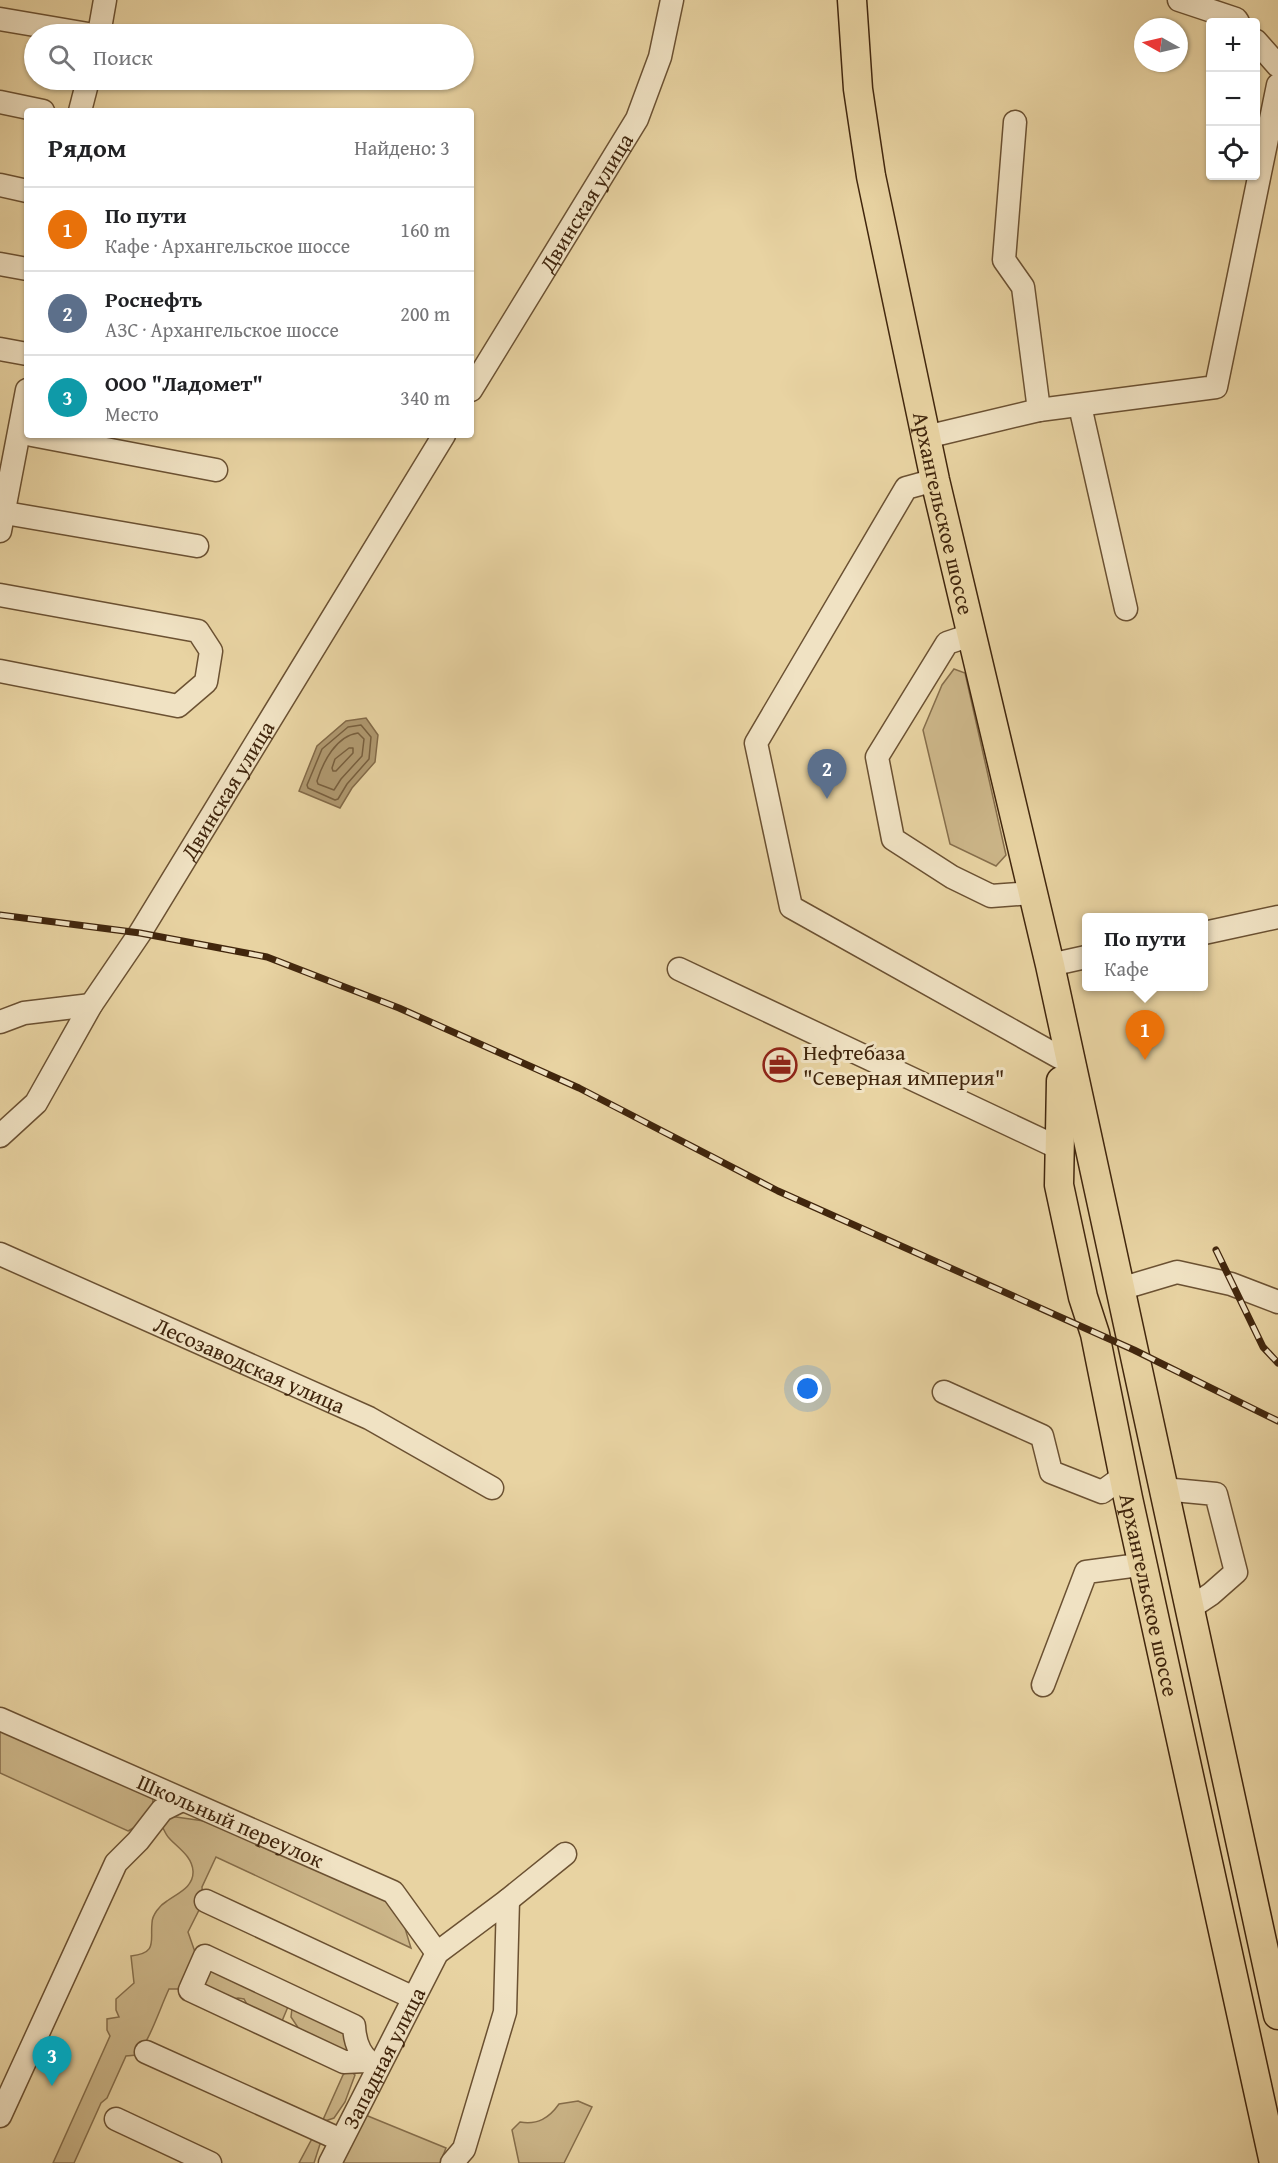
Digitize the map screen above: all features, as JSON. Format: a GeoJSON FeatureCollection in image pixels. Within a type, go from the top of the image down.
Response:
{"type":"FeatureCollection","features":[{"type":"Feature","properties":{"kind":"main road","name":"Архангельское шоссе"},"geometry":{"type":"LineString","coordinates":[[852,0],[858,89],[871,177],[935,480],[1050,965],[1278,2015]]}},
{"type":"Feature","properties":{"kind":"main road","name":"Архангельское шоссе"},"geometry":{"type":"LineString","coordinates":[[1061,1022],[1059,1185],[1083,1298],[1095,1334],[1126,1487],[1274,2163]]}},
{"type":"Feature","properties":{"kind":"main road"},"geometry":{"type":"LineString","coordinates":[[1060,1157],[1091,1160]]}},
{"type":"Feature","properties":{"kind":"main road"},"geometry":{"type":"LineString","coordinates":[[1083,1298],[1120,1289]]}},
{"type":"Feature","properties":{"kind":"main road"},"geometry":{"type":"LineString","coordinates":[[1126,1487],[1163,1489]]}},
{"type":"Feature","properties":{"kind":"main road"},"geometry":{"type":"LineString","coordinates":[[1154,1616],[1190,1608]]}},
{"type":"Feature","properties":{"kind":"street"},"geometry":{"type":"LineString","coordinates":[[101,24],[105,0]]}},
{"type":"Feature","properties":{"kind":"street","name":"Двинская улица"},"geometry":{"type":"LineString","coordinates":[[474,385],[637,118],[660,57],[672,0]]}},
{"type":"Feature","properties":{"kind":"street"},"geometry":{"type":"LineString","coordinates":[[1179,0],[1230,18]]}},
{"type":"Feature","properties":{"kind":"street"},"geometry":{"type":"LineString","coordinates":[[0,19],[29,24]]}},
{"type":"Feature","properties":{"kind":"street"},"geometry":{"type":"LineString","coordinates":[[1260,46],[1278,66]]}},
{"type":"Feature","properties":{"kind":"street"},"geometry":{"type":"LineString","coordinates":[[926,436],[1039,410],[1216,387],[1278,85]]}},
{"type":"Feature","properties":{"kind":"street"},"geometry":{"type":"LineString","coordinates":[[81,108],[85,90]]}},
{"type":"Feature","properties":{"kind":"street"},"geometry":{"type":"LineString","coordinates":[[0,102],[29,108]]}},
{"type":"Feature","properties":{"kind":"street"},"geometry":{"type":"LineString","coordinates":[[1015,122],[1004,260],[1023,287],[1039,410]]}},
{"type":"Feature","properties":{"kind":"street"},"geometry":{"type":"LineString","coordinates":[[0,185],[24,190]]}},
{"type":"Feature","properties":{"kind":"street"},"geometry":{"type":"LineString","coordinates":[[0,264],[24,268]]}},
{"type":"Feature","properties":{"kind":"street"},"geometry":{"type":"LineString","coordinates":[[0,349],[24,353]]}},
{"type":"Feature","properties":{"kind":"street"},"geometry":{"type":"LineString","coordinates":[[24,406],[1,518],[197,546]]}},
{"type":"Feature","properties":{"kind":"street"},"geometry":{"type":"LineString","coordinates":[[1080,406],[1126,609]]}},
{"type":"Feature","properties":{"kind":"street"},"geometry":{"type":"LineString","coordinates":[[46,438],[216,470]]}},
{"type":"Feature","properties":{"kind":"street","name":"Двинская улица"},"geometry":{"type":"LineString","coordinates":[[0,1136],[36,1103],[91,1005],[140,933],[442,438]]}},
{"type":"Feature","properties":{"kind":"street"},"geometry":{"type":"LineString","coordinates":[[935,480],[906,488],[756,743],[790,907],[1061,1058]]}},
{"type":"Feature","properties":{"kind":"street"},"geometry":{"type":"LineString","coordinates":[[0,595],[198,631],[211,651],[206,682],[178,706],[0,671]]}},
{"type":"Feature","properties":{"kind":"street"},"geometry":{"type":"LineString","coordinates":[[971,635],[947,643],[877,757],[893,839],[951,877],[991,896],[1032,893]]}},
{"type":"Feature","properties":{"kind":"street"},"geometry":{"type":"LineString","coordinates":[[1208,932],[1278,917]]}},
{"type":"Feature","properties":{"kind":"street"},"geometry":{"type":"LineString","coordinates":[[1050,965],[1082,958]]}},
{"type":"Feature","properties":{"kind":"street"},"geometry":{"type":"LineString","coordinates":[[679,969],[1060,1157]]}},
{"type":"Feature","properties":{"kind":"street"},"geometry":{"type":"LineString","coordinates":[[0,1022],[24,1013],[91,1005]]}},
{"type":"Feature","properties":{"kind":"street","name":"Лесозаводская улица"},"geometry":{"type":"LineString","coordinates":[[0,1254],[369,1418],[492,1488]]}},
{"type":"Feature","properties":{"kind":"street"},"geometry":{"type":"LineString","coordinates":[[1120,1289],[1177,1272],[1231,1284],[1278,1302]]}},
{"type":"Feature","properties":{"kind":"street"},"geometry":{"type":"LineString","coordinates":[[944,1392],[1042,1436],[1051,1472],[1102,1492],[1126,1487]]}},
{"type":"Feature","properties":{"kind":"street"},"geometry":{"type":"LineString","coordinates":[[1163,1489],[1216,1494],[1236,1572],[1211,1594],[1190,1608]]}},
{"type":"Feature","properties":{"kind":"street"},"geometry":{"type":"LineString","coordinates":[[1043,1684],[1086,1572],[1139,1565]]}},
{"type":"Feature","properties":{"kind":"street","name":"Школьный переулок"},"geometry":{"type":"LineString","coordinates":[[0,1719],[393,1892],[437,1953]]}},
{"type":"Feature","properties":{"kind":"street"},"geometry":{"type":"LineString","coordinates":[[0,2116],[116,1863],[138,1841],[162,1810],[182,1800]]}},
{"type":"Feature","properties":{"kind":"street"},"geometry":{"type":"LineString","coordinates":[[437,1953],[565,1854]]}},
{"type":"Feature","properties":{"kind":"street"},"geometry":{"type":"LineString","coordinates":[[452,2163],[464,2149],[505,2012],[508,1900]]}},
{"type":"Feature","properties":{"kind":"street"},"geometry":{"type":"LineString","coordinates":[[206,1901],[414,1998]]}},
{"type":"Feature","properties":{"kind":"street","name":"Западная улица"},"geometry":{"type":"LineString","coordinates":[[330,2163],[372,2064],[414,1998],[437,1953]]}},
{"type":"Feature","properties":{"kind":"street"},"geometry":{"type":"LineString","coordinates":[[205,1956],[354,2026],[357,2046],[372,2064],[344,2062],[190,1990],[205,1956]]}},
{"type":"Feature","properties":{"kind":"street"},"geometry":{"type":"LineString","coordinates":[[146,2052],[341,2140]]}},
{"type":"Feature","properties":{"kind":"street"},"geometry":{"type":"LineString","coordinates":[[116,2119],[210,2163]]}},
{"type":"Feature","properties":{"kind":"shaded area"},"geometry":{"type":"Polygon","coordinates":[[[954,669],[965,673],[1006,855],[996,866],[950,844],[923,730],[942,685],[954,669]]]}},
{"type":"Feature","properties":{"kind":"shaded area"},"geometry":{"type":"Polygon","coordinates":[[[0,1726],[153,1795],[152,1808],[147,1818],[128,1831],[0,1773],[0,1726]]]}},
{"type":"Feature","properties":{"kind":"shaded area"},"geometry":{"type":"Polygon","coordinates":[[[169,1816],[204,1821],[388,1896],[401,1915],[411,1948],[216,1857],[202,1887],[203,1902],[188,1932],[195,1952],[186,1986],[169,1989],[142,2049],[137,2055],[126,2056],[107,2098],[101,2103],[74,2163],[53,2163],[110,2036],[107,2030],[107,2019],[119,2017],[116,2010],[116,1999],[134,1983],[131,1956],[149,1949],[152,1941],[152,1920],[155,1914],[164,1903],[184,1889],[193,1877],[190,1861],[168,1836],[160,1822],[169,1816]]]}},
{"type":"Feature","properties":{"kind":"shaded area"},"geometry":{"type":"Polygon","coordinates":[[[208,1965],[290,2002],[282,2021],[250,2010],[244,1999],[226,2001],[206,1993],[200,1974],[208,1965]]]}},
{"type":"Feature","properties":{"kind":"shaded area"},"geometry":{"type":"Polygon","coordinates":[[[292,2008],[342,2029],[351,2055],[303,2035],[291,2017],[292,2008]]]}},
{"type":"Feature","properties":{"kind":"shaded area"},"geometry":{"type":"Polygon","coordinates":[[[348,2069],[355,2075],[345,2102],[334,2118],[322,2122],[343,2075],[348,2069]]]}},
{"type":"Feature","properties":{"kind":"shaded area"},"geometry":{"type":"Polygon","coordinates":[[[578,2101],[592,2107],[564,2163],[519,2163],[512,2130],[520,2122],[542,2119],[559,2104],[578,2101]]]}},
{"type":"Feature","properties":{"kind":"shaded area"},"geometry":{"type":"Polygon","coordinates":[[[363,2114],[446,2148],[440,2163],[338,2163],[363,2114]]]}},
{"type":"Feature","properties":{"kind":"shaded area"},"geometry":{"type":"Polygon","coordinates":[[[314,2135],[321,2141],[314,2163],[299,2163],[314,2135]]]}},
{"type":"Feature","properties":{"kind":"water"},"geometry":{"type":"Polygon","coordinates":[[[366,718],[378,735],[375,762],[352,788],[340,808],[299,791],[317,746],[346,721],[366,718]]]}},
{"type":"Feature","properties":{"kind":"railway"},"geometry":{"type":"LineString","coordinates":[[0,915],[140,933],[267,957],[399,1008],[579,1088],[778,1191],[1134,1350],[1278,1421]]}},
{"type":"Feature","properties":{"kind":"railway"},"geometry":{"type":"LineString","coordinates":[[1216,1250],[1263,1347],[1278,1363]]}},
{"type":"Feature","properties":{"kind":"place","name":"Роснефть"},"geometry":{"type":"Point","coordinates":[827,799]}},
{"type":"Feature","properties":{"kind":"place","name":"По пути"},"geometry":{"type":"Point","coordinates":[1145,1060]}},
{"type":"Feature","properties":{"kind":"place","name":"Нефтебаза \"Северная империя\""},"geometry":{"type":"Point","coordinates":[780,1065]}},
{"type":"Feature","properties":{"kind":"place","name":"ООО \"Ладомет\""},"geometry":{"type":"Point","coordinates":[52,2086]}}]}
